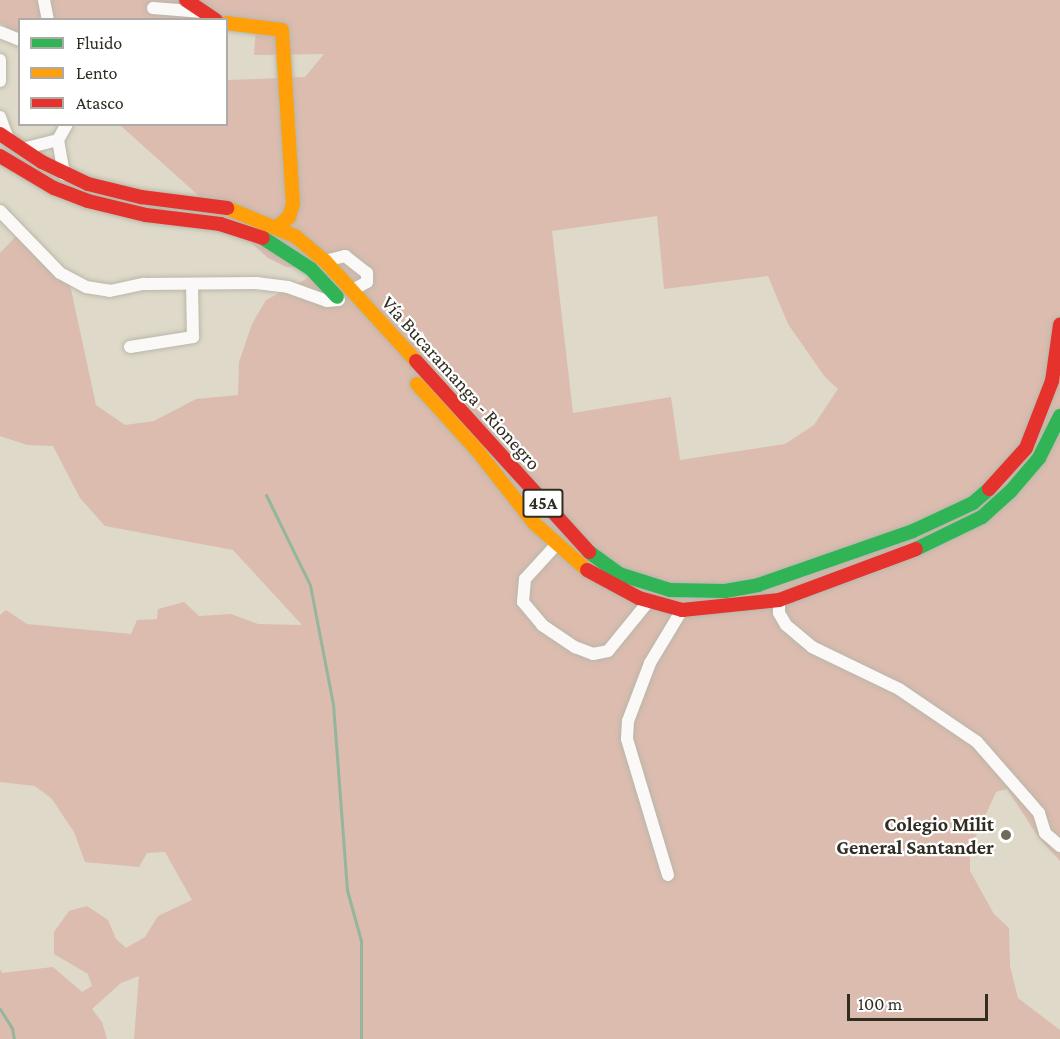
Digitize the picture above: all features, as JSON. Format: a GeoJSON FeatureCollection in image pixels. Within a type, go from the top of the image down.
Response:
{"type":"FeatureCollection","features":[{"type":"Feature","properties":{"kind":"main road"},"geometry":{"type":"LineString","coordinates":[[186,0],[210,17]]}},
{"type":"Feature","properties":{"kind":"main road"},"geometry":{"type":"LineString","coordinates":[[228,23],[282,30],[293,204],[309,246]]}},
{"type":"Feature","properties":{"kind":"main road","name":"Vía Bucaramanga - Rionegro"},"geometry":{"type":"LineString","coordinates":[[4,137],[64,174],[116,192],[229,208],[278,226],[309,246],[506,458],[559,523],[590,553],[628,577],[670,590],[725,591],[758,585],[830,562],[944,518],[972,503],[1000,479],[1026,448],[1052,381],[1060,325]]}},
{"type":"Feature","properties":{"kind":"main road","name":"Vía Bucaramanga - Rionegro"},"geometry":{"type":"LineString","coordinates":[[0,156],[54,188],[87,201],[138,213],[220,224],[264,238],[311,269],[476,449],[521,509],[556,545],[601,580],[648,602],[682,610],[779,600],[947,537],[982,517],[1010,492],[1039,458],[1060,416]]}},
{"type":"Feature","properties":{"kind":"main road"},"geometry":{"type":"LineString","coordinates":[[278,226],[289,217],[293,204]]}},
{"type":"Feature","properties":{"kind":"street"},"geometry":{"type":"LineString","coordinates":[[44,0],[48,18]]}},
{"type":"Feature","properties":{"kind":"street"},"geometry":{"type":"LineString","coordinates":[[153,8],[210,17]]}},
{"type":"Feature","properties":{"kind":"street"},"geometry":{"type":"LineString","coordinates":[[0,32],[18,39]]}},
{"type":"Feature","properties":{"kind":"street"},"geometry":{"type":"LineString","coordinates":[[0,60],[0,81]]}},
{"type":"Feature","properties":{"kind":"street"},"geometry":{"type":"LineString","coordinates":[[0,117],[4,137]]}},
{"type":"Feature","properties":{"kind":"street"},"geometry":{"type":"LineString","coordinates":[[64,174],[58,140],[66,126]]}},
{"type":"Feature","properties":{"kind":"street"},"geometry":{"type":"LineString","coordinates":[[22,149],[58,140]]}},
{"type":"Feature","properties":{"kind":"street"},"geometry":{"type":"LineString","coordinates":[[0,212],[60,273],[86,287],[110,291],[144,284],[277,284],[327,300],[339,300]]}},
{"type":"Feature","properties":{"kind":"street"},"geometry":{"type":"LineString","coordinates":[[325,261],[345,256],[367,273],[367,282],[351,291]]}},
{"type":"Feature","properties":{"kind":"street"},"geometry":{"type":"LineString","coordinates":[[130,347],[193,337],[192,285]]}},
{"type":"Feature","properties":{"kind":"street"},"geometry":{"type":"LineString","coordinates":[[556,545],[525,579],[523,602],[542,626],[575,647],[593,654],[608,651],[648,602]]}},
{"type":"Feature","properties":{"kind":"street"},"geometry":{"type":"LineString","coordinates":[[779,600],[779,612],[786,625],[812,647],[909,694],[977,742],[1039,813],[1045,833],[1060,846]]}},
{"type":"Feature","properties":{"kind":"street"},"geometry":{"type":"LineString","coordinates":[[668,875],[627,739],[628,721],[650,663],[682,610]]}},
{"type":"Feature","properties":{"kind":"shaded area"},"geometry":{"type":"Polygon","coordinates":[[[0,0],[1060,0],[1060,861],[1039,838],[1007,789],[996,792],[970,849],[970,871],[994,914],[1009,928],[1010,966],[1018,998],[1060,1030],[1060,1039],[134,1039],[139,976],[121,983],[92,1009],[102,1022],[107,1039],[0,1039],[0,969],[2,973],[53,967],[82,992],[92,986],[88,974],[54,954],[54,932],[69,911],[87,906],[108,920],[116,939],[126,948],[145,937],[158,916],[192,900],[165,852],[147,853],[139,867],[85,862],[74,832],[52,799],[35,786],[0,782],[0,615],[6,610],[27,624],[131,634],[137,620],[157,619],[158,609],[184,602],[199,616],[231,614],[258,624],[302,625],[233,550],[105,526],[80,498],[53,446],[27,445],[0,436],[0,253],[24,228],[67,271],[96,405],[125,425],[154,421],[196,399],[238,395],[239,362],[252,324],[266,300],[329,267],[286,267],[268,258],[121,126],[228,126],[228,80],[305,77],[324,54],[254,55],[256,27],[228,20],[228,18],[18,18],[18,34],[0,23],[0,0]],[[657,216],[552,231],[573,413],[671,397],[680,460],[785,444],[814,425],[838,389],[825,377],[788,324],[768,276],[664,289],[657,216]]]}},
{"type":"Feature","properties":{"kind":"waterway"},"geometry":{"type":"LineString","coordinates":[[266,495],[310,585],[333,704],[347,890],[361,941],[361,1039]]}},
{"type":"Feature","properties":{"kind":"waterway"},"geometry":{"type":"LineString","coordinates":[[0,1009],[12,1028],[14,1039]]}},
{"type":"Feature","properties":{"kind":"traffic: fast"},"geometry":{"type":"LineString","coordinates":[[263,238],[311,269],[337,297]]}},
{"type":"Feature","properties":{"kind":"traffic: fast"},"geometry":{"type":"LineString","coordinates":[[916,549],[982,517],[1010,492],[1039,458],[1060,416]]}},
{"type":"Feature","properties":{"kind":"traffic: fast"},"geometry":{"type":"LineString","coordinates":[[589,552],[619,574],[670,590],[725,591],[758,585],[913,531],[973,503],[989,489]]}},
{"type":"Feature","properties":{"kind":"traffic: slow"},"geometry":{"type":"LineString","coordinates":[[228,23],[282,30],[293,204],[289,217],[278,226]]}},
{"type":"Feature","properties":{"kind":"traffic: slow"},"geometry":{"type":"LineString","coordinates":[[227,208],[295,236],[325,261],[416,361]]}},
{"type":"Feature","properties":{"kind":"traffic: slow"},"geometry":{"type":"LineString","coordinates":[[417,384],[476,449],[534,523],[587,570]]}},
{"type":"Feature","properties":{"kind":"traffic: jam"},"geometry":{"type":"LineString","coordinates":[[186,0],[213,18]]}},
{"type":"Feature","properties":{"kind":"traffic: jam"},"geometry":{"type":"LineString","coordinates":[[0,134],[42,162],[88,184],[141,197],[227,208]]}},
{"type":"Feature","properties":{"kind":"traffic: jam"},"geometry":{"type":"LineString","coordinates":[[0,156],[54,188],[88,201],[146,215],[220,224],[263,238]]}},
{"type":"Feature","properties":{"kind":"traffic: jam"},"geometry":{"type":"LineString","coordinates":[[989,489],[1026,448],[1052,381],[1060,325]]}},
{"type":"Feature","properties":{"kind":"traffic: jam"},"geometry":{"type":"LineString","coordinates":[[416,361],[589,552]]}},
{"type":"Feature","properties":{"kind":"traffic: jam"},"geometry":{"type":"LineString","coordinates":[[587,570],[639,598],[682,610],[779,600],[916,549]]}},
{"type":"Feature","properties":{"kind":"place","name":"Colegio Milit General Santander"},"geometry":{"type":"Point","coordinates":[1006,835]}}]}
